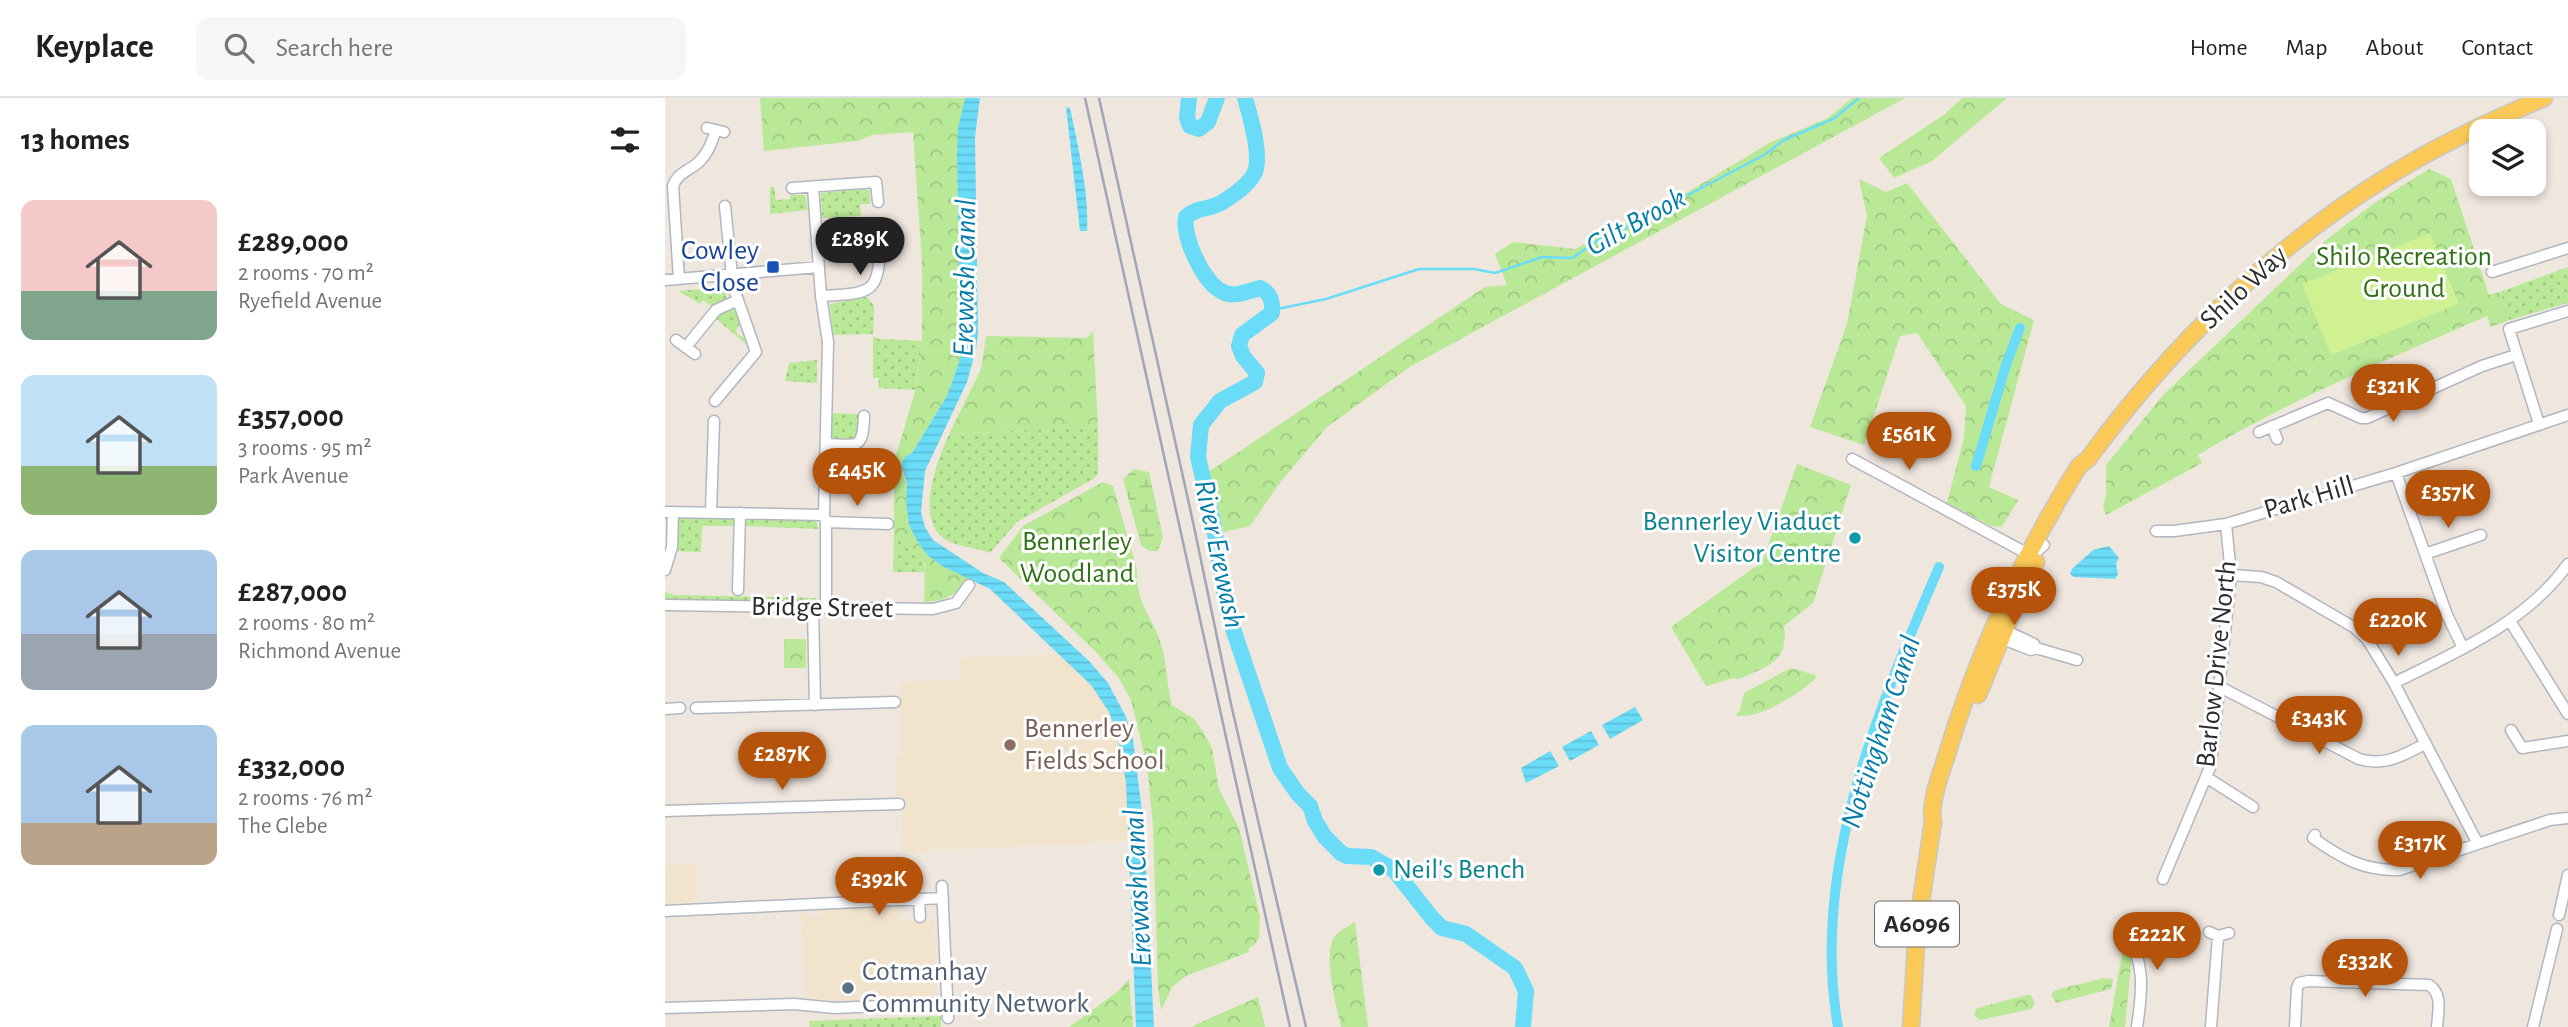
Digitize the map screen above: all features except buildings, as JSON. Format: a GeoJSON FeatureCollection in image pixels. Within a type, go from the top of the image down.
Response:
{"type":"FeatureCollection","features":[{"type":"Feature","properties":{"kind":"main road","name":"Shilo Way"},"geometry":{"type":"LineString","coordinates":[[1911,1027],[1915,940],[1933,822],[1939,815],[1997,632],[2028,554],[2079,466],[2088,459],[2181,347],[2297,239],[2348,202],[2415,160],[2471,130],[2544,98]]}},
{"type":"Feature","properties":{"kind":"main road","name":"Shilo Way"},"geometry":{"type":"LineString","coordinates":[[1997,632],[2086,471],[2088,459]]}},
{"type":"Feature","properties":{"kind":"street"},"geometry":{"type":"LineString","coordinates":[[678,278],[669,203],[673,186],[676,179],[705,154],[715,130]]}},
{"type":"Feature","properties":{"kind":"street"},"geometry":{"type":"LineString","coordinates":[[792,188],[876,182],[878,202]]}},
{"type":"Feature","properties":{"kind":"street"},"geometry":{"type":"LineString","coordinates":[[813,187],[821,296],[828,342],[826,608]]}},
{"type":"Feature","properties":{"kind":"street"},"geometry":{"type":"LineString","coordinates":[[715,401],[756,352],[744,330],[730,274],[724,206]]}},
{"type":"Feature","properties":{"kind":"street"},"geometry":{"type":"LineString","coordinates":[[866,238],[893,239]]}},
{"type":"Feature","properties":{"kind":"street"},"geometry":{"type":"LineString","coordinates":[[821,296],[859,294],[871,288],[880,271],[880,238]]}},
{"type":"Feature","properties":{"kind":"street"},"geometry":{"type":"LineString","coordinates":[[2492,272],[2568,248]]}},
{"type":"Feature","properties":{"kind":"street"},"geometry":{"type":"LineString","coordinates":[[665,280],[819,267]]}},
{"type":"Feature","properties":{"kind":"street"},"geometry":{"type":"LineString","coordinates":[[686,347],[716,310],[738,300]]}},
{"type":"Feature","properties":{"kind":"street"},"geometry":{"type":"LineString","coordinates":[[2539,424],[2509,329],[2568,311]]}},
{"type":"Feature","properties":{"kind":"street"},"geometry":{"type":"LineString","coordinates":[[676,340],[695,354]]}},
{"type":"Feature","properties":{"kind":"street"},"geometry":{"type":"LineString","coordinates":[[2259,432],[2327,403],[2361,418],[2367,418],[2482,366],[2516,355]]}},
{"type":"Feature","properties":{"kind":"street","name":"Park Hill"},"geometry":{"type":"LineString","coordinates":[[2156,531],[2226,524],[2396,473],[2568,415]]}},
{"type":"Feature","properties":{"kind":"street"},"geometry":{"type":"LineString","coordinates":[[826,444],[854,445],[860,442],[864,436],[864,416]]}},
{"type":"Feature","properties":{"kind":"street"},"geometry":{"type":"LineString","coordinates":[[2272,426],[2277,439]]}},
{"type":"Feature","properties":{"kind":"street"},"geometry":{"type":"LineString","coordinates":[[711,512],[716,427]]}},
{"type":"Feature","properties":{"kind":"street"},"geometry":{"type":"LineString","coordinates":[[1852,459],[2028,554],[2034,554],[2044,545]]}},
{"type":"Feature","properties":{"kind":"street"},"geometry":{"type":"LineString","coordinates":[[2396,473],[2447,615],[2463,648]]}},
{"type":"Feature","properties":{"kind":"street"},"geometry":{"type":"LineString","coordinates":[[665,570],[672,547],[669,512],[740,513],[888,524]]}},
{"type":"Feature","properties":{"kind":"street"},"geometry":{"type":"LineString","coordinates":[[738,590],[740,513]]}},
{"type":"Feature","properties":{"kind":"street","name":"Barlow Drive North"},"geometry":{"type":"LineString","coordinates":[[2163,879],[2211,765],[2231,575],[2226,524]]}},
{"type":"Feature","properties":{"kind":"street"},"geometry":{"type":"LineString","coordinates":[[2425,554],[2481,535]]}},
{"type":"Feature","properties":{"kind":"street"},"geometry":{"type":"LineString","coordinates":[[2394,683],[2510,621],[2542,594],[2568,564]]}},
{"type":"Feature","properties":{"kind":"street"},"geometry":{"type":"LineString","coordinates":[[2231,575],[2261,577],[2276,582],[2355,628],[2374,646],[2478,844]]}},
{"type":"Feature","properties":{"kind":"street","name":"Bridge Street"},"geometry":{"type":"LineString","coordinates":[[665,606],[944,607],[956,603],[969,585]]}},
{"type":"Feature","properties":{"kind":"street"},"geometry":{"type":"LineString","coordinates":[[813,608],[815,705]]}},
{"type":"Feature","properties":{"kind":"street"},"geometry":{"type":"LineString","coordinates":[[2510,621],[2567,708]]}},
{"type":"Feature","properties":{"kind":"street"},"geometry":{"type":"LineString","coordinates":[[1997,632],[2034,644],[2036,648],[2077,660]]}},
{"type":"Feature","properties":{"kind":"street"},"geometry":{"type":"LineString","coordinates":[[2218,685],[2359,759],[2374,764],[2392,761],[2425,744]]}},
{"type":"Feature","properties":{"kind":"street"},"geometry":{"type":"LineString","coordinates":[[695,708],[815,705],[882,707],[895,702]]}},
{"type":"Feature","properties":{"kind":"street"},"geometry":{"type":"LineString","coordinates":[[665,709],[680,708]]}},
{"type":"Feature","properties":{"kind":"street"},"geometry":{"type":"LineString","coordinates":[[2511,730],[2522,748],[2568,741]]}},
{"type":"Feature","properties":{"kind":"street"},"geometry":{"type":"LineString","coordinates":[[2207,777],[2253,807]]}},
{"type":"Feature","properties":{"kind":"street"},"geometry":{"type":"LineString","coordinates":[[665,811],[899,804]]}},
{"type":"Feature","properties":{"kind":"street"},"geometry":{"type":"LineString","coordinates":[[2315,835],[2313,838],[2346,861],[2388,871],[2411,868],[2550,820],[2568,818]]}},
{"type":"Feature","properties":{"kind":"street"},"geometry":{"type":"LineString","coordinates":[[2559,915],[2568,875]]}},
{"type":"Feature","properties":{"kind":"street"},"geometry":{"type":"LineString","coordinates":[[942,886],[948,1018]]}},
{"type":"Feature","properties":{"kind":"street"},"geometry":{"type":"LineString","coordinates":[[665,911],[943,898]]}},
{"type":"Feature","properties":{"kind":"street"},"geometry":{"type":"LineString","coordinates":[[919,899],[920,917]]}},
{"type":"Feature","properties":{"kind":"street"},"geometry":{"type":"LineString","coordinates":[[2124,926],[2137,951],[2142,976],[2137,1027]]}},
{"type":"Feature","properties":{"kind":"street"},"geometry":{"type":"LineString","coordinates":[[2533,1027],[2557,929]]}},
{"type":"Feature","properties":{"kind":"street"},"geometry":{"type":"LineString","coordinates":[[2211,1027],[2219,934]]}},
{"type":"Feature","properties":{"kind":"street"},"geometry":{"type":"LineString","coordinates":[[2295,1027],[2299,983],[2308,981],[2429,985],[2435,989],[2438,997],[2437,1027]]}},
{"type":"Feature","properties":{"kind":"street"},"geometry":{"type":"LineString","coordinates":[[665,1009],[794,1004],[835,1008],[947,1003]]}},
{"type":"Feature","properties":{"kind":"shaded area","name":"Bennerley Fields School"},"geometry":{"type":"Polygon","coordinates":[[[1060,654],[1091,685],[1109,712],[1117,734],[1126,783],[1129,841],[903,852],[902,796],[896,796],[895,757],[901,757],[900,682],[960,680],[960,658],[1060,654]]]}},
{"type":"Feature","properties":{"kind":"shaded area"},"geometry":{"type":"Polygon","coordinates":[[[695,863],[697,902],[665,903],[665,865],[695,863]]]}},
{"type":"Feature","properties":{"kind":"shaded area"},"geometry":{"type":"Polygon","coordinates":[[[899,904],[900,921],[934,919],[937,996],[840,1001],[805,998],[801,913],[810,913],[810,918],[819,918],[823,916],[823,909],[899,904]]]}},
{"type":"Feature","properties":{"kind":"green space"},"geometry":{"type":"Polygon","coordinates":[[[760,98],[965,98],[957,156],[960,359],[948,394],[912,453],[905,457],[903,474],[907,483],[909,525],[960,574],[968,578],[959,589],[944,599],[924,602],[925,564],[903,534],[894,534],[894,462],[917,385],[922,341],[922,263],[913,132],[872,135],[857,141],[764,151],[760,98]]]}},
{"type":"Feature","properties":{"kind":"green space"},"geometry":{"type":"Polygon","coordinates":[[[1852,98],[1905,98],[1411,366],[1327,427],[1281,481],[1250,526],[1224,532],[1207,473],[1485,287],[1507,285],[1495,254],[1513,242],[1575,249],[1688,192],[1769,143],[1828,118],[1852,98]]]}},
{"type":"Feature","properties":{"kind":"green space"},"geometry":{"type":"Polygon","coordinates":[[[1962,98],[2007,98],[1932,161],[1894,178],[1879,158],[1945,114],[1962,98]]]}},
{"type":"Feature","properties":{"kind":"green space","name":"Shilo Recreation Ground"},"geometry":{"type":"Polygon","coordinates":[[[2429,169],[2451,179],[2489,295],[2500,292],[2509,320],[2491,327],[2487,316],[2304,398],[2198,455],[2202,463],[2106,515],[2103,507],[2106,496],[2106,465],[2164,394],[2326,240],[2373,204],[2429,169]]]}},
{"type":"Feature","properties":{"kind":"green space"},"geometry":{"type":"Polygon","coordinates":[[[1859,179],[1886,192],[1907,183],[2001,304],[2034,320],[1989,487],[2018,500],[2002,527],[1991,526],[1947,503],[1964,438],[1966,406],[1917,333],[1900,336],[1864,445],[1810,427],[1847,324],[1867,216],[1859,179]]]}},
{"type":"Feature","properties":{"kind":"green space"},"geometry":{"type":"Polygon","coordinates":[[[770,187],[774,187],[776,200],[790,199],[790,195],[805,195],[808,210],[770,214],[770,187]]]}},
{"type":"Feature","properties":{"kind":"green space"},"geometry":{"type":"Polygon","coordinates":[[[865,189],[870,191],[870,204],[860,204],[861,216],[822,218],[821,193],[865,189]]]}},
{"type":"Feature","properties":{"kind":"green space"},"geometry":{"type":"Polygon","coordinates":[[[2430,233],[2459,304],[2331,355],[2302,284],[2430,233]]]}},
{"type":"Feature","properties":{"kind":"green space"},"geometry":{"type":"Polygon","coordinates":[[[2568,267],[2568,303],[2509,320],[2500,292],[2568,267]]]}},
{"type":"Feature","properties":{"kind":"green space"},"geometry":{"type":"Polygon","coordinates":[[[727,287],[726,299],[714,308],[703,300],[700,304],[678,291],[727,287]]]}},
{"type":"Feature","properties":{"kind":"green space"},"geometry":{"type":"Polygon","coordinates":[[[867,297],[874,306],[873,334],[833,335],[830,304],[867,297]]]}},
{"type":"Feature","properties":{"kind":"green space"},"geometry":{"type":"Polygon","coordinates":[[[731,307],[738,312],[741,322],[736,330],[738,335],[747,338],[753,350],[714,317],[720,311],[731,307]]]}},
{"type":"Feature","properties":{"kind":"green space"},"geometry":{"type":"Polygon","coordinates":[[[1093,331],[1098,427],[949,434],[981,369],[986,336],[1087,338],[1093,331]]]}},
{"type":"Feature","properties":{"kind":"green space"},"geometry":{"type":"Polygon","coordinates":[[[873,336],[879,339],[922,341],[916,390],[878,388],[879,378],[873,378],[873,336]]]}},
{"type":"Feature","properties":{"kind":"green space"},"geometry":{"type":"Polygon","coordinates":[[[817,360],[817,383],[785,381],[789,363],[817,360]]]}},
{"type":"Feature","properties":{"kind":"green space"},"geometry":{"type":"Polygon","coordinates":[[[832,413],[860,414],[860,435],[854,441],[832,440],[832,413]]]}},
{"type":"Feature","properties":{"kind":"green space"},"geometry":{"type":"Polygon","coordinates":[[[1098,427],[1098,474],[1017,522],[990,553],[953,543],[937,532],[931,520],[931,490],[949,434],[1098,427]]]}},
{"type":"Feature","properties":{"kind":"green space"},"geometry":{"type":"Polygon","coordinates":[[[1797,464],[1851,485],[1813,603],[1784,626],[1783,648],[1774,661],[1739,679],[1706,686],[1671,627],[1762,562],[1797,464]]]}},
{"type":"Feature","properties":{"kind":"green space"},"geometry":{"type":"Polygon","coordinates":[[[1134,469],[1149,472],[1163,537],[1158,551],[1149,551],[1141,545],[1123,479],[1134,469]]]}},
{"type":"Feature","properties":{"kind":"green space","name":"Bennerley Woodland"},"geometry":{"type":"Polygon","coordinates":[[[1103,482],[1113,486],[1137,569],[1139,593],[1163,651],[1172,705],[1194,719],[1212,748],[1219,789],[1239,828],[1260,917],[1259,938],[1248,949],[1249,952],[1186,976],[1173,986],[1161,1010],[1153,826],[1147,765],[1131,700],[1118,677],[1096,652],[999,558],[1023,526],[1103,482]]]}},
{"type":"Feature","properties":{"kind":"green space"},"geometry":{"type":"Polygon","coordinates":[[[677,517],[729,517],[736,520],[734,526],[702,526],[701,552],[676,551],[677,517]]]}},
{"type":"Feature","properties":{"kind":"green space"},"geometry":{"type":"Polygon","coordinates":[[[747,518],[815,519],[819,529],[745,526],[747,518]]]}},
{"type":"Feature","properties":{"kind":"green space"},"geometry":{"type":"Polygon","coordinates":[[[894,534],[903,534],[914,547],[923,561],[925,572],[893,572],[894,534]]]}},
{"type":"Feature","properties":{"kind":"green space"},"geometry":{"type":"Polygon","coordinates":[[[665,592],[674,595],[816,598],[812,602],[665,599],[665,592]]]}},
{"type":"Feature","properties":{"kind":"green space"},"geometry":{"type":"Polygon","coordinates":[[[784,639],[806,639],[806,668],[784,668],[784,639]]]}},
{"type":"Feature","properties":{"kind":"green space"},"geometry":{"type":"Polygon","coordinates":[[[1791,668],[1815,675],[1816,678],[1790,698],[1767,710],[1745,716],[1736,715],[1744,693],[1791,668]]]}},
{"type":"Feature","properties":{"kind":"green space"},"geometry":{"type":"Polygon","coordinates":[[[1355,922],[1368,1027],[1341,1027],[1332,983],[1331,948],[1337,934],[1355,922]]]}},
{"type":"Feature","properties":{"kind":"green space"},"geometry":{"type":"Polygon","coordinates":[[[2122,954],[2132,955],[2125,1027],[2109,1027],[2122,954]]]}},
{"type":"Feature","properties":{"kind":"green space"},"geometry":{"type":"Polygon","coordinates":[[[2104,978],[2113,979],[2111,989],[2056,1003],[2051,994],[2056,990],[2104,978]]]}},
{"type":"Feature","properties":{"kind":"green space"},"geometry":{"type":"Polygon","coordinates":[[[1129,979],[1133,1027],[1069,1027],[1117,992],[1129,979]]]}},
{"type":"Feature","properties":{"kind":"green space"},"geometry":{"type":"Polygon","coordinates":[[[2031,995],[2035,1004],[2031,1009],[1980,1020],[1974,1015],[1976,1009],[1981,1007],[2031,995]]]}},
{"type":"Feature","properties":{"kind":"green space"},"geometry":{"type":"Polygon","coordinates":[[[1258,997],[1265,1027],[1192,1027],[1199,1023],[1258,997]]]}},
{"type":"Feature","properties":{"kind":"green space"},"geometry":{"type":"Polygon","coordinates":[[[941,1016],[941,1027],[810,1027],[809,1021],[941,1016]]]}},
{"type":"Feature","properties":{"kind":"water","name":"Erewash Canal"},"geometry":{"type":"Polygon","coordinates":[[[965,98],[980,98],[975,137],[978,333],[967,382],[925,471],[921,512],[925,527],[933,540],[983,573],[1004,582],[1089,661],[1108,683],[1126,717],[1133,739],[1144,827],[1154,1027],[1136,1027],[1126,783],[1117,734],[1109,712],[1091,685],[990,589],[944,567],[928,556],[909,525],[907,483],[901,465],[905,457],[912,453],[948,394],[960,359],[957,156],[958,128],[965,98]]]}},
{"type":"Feature","properties":{"kind":"water"},"geometry":{"type":"Polygon","coordinates":[[[1066,107],[1070,108],[1082,169],[1087,231],[1080,231],[1066,107]]]}},
{"type":"Feature","properties":{"kind":"water"},"geometry":{"type":"Polygon","coordinates":[[[2109,546],[2119,558],[2115,579],[2074,577],[2070,574],[2093,550],[2109,546]]]}},
{"type":"Feature","properties":{"kind":"water"},"geometry":{"type":"Polygon","coordinates":[[[1635,707],[1643,720],[1610,739],[1602,725],[1635,707]]]}},
{"type":"Feature","properties":{"kind":"water"},"geometry":{"type":"Polygon","coordinates":[[[1591,731],[1599,745],[1570,761],[1562,747],[1591,731]]]}},
{"type":"Feature","properties":{"kind":"water"},"geometry":{"type":"Polygon","coordinates":[[[1550,751],[1559,766],[1526,783],[1521,768],[1550,751]]]}},
{"type":"Feature","properties":{"kind":"waterway","name":"River Erewash"},"geometry":{"type":"LineString","coordinates":[[1189,98],[1187,118],[1190,126],[1199,129],[1208,122],[1217,98]]}},
{"type":"Feature","properties":{"kind":"waterway","name":"River Erewash"},"geometry":{"type":"LineString","coordinates":[[1245,98],[1256,147],[1254,174],[1244,187],[1221,203],[1186,217],[1187,236],[1191,247],[1209,280],[1223,292],[1232,294],[1260,288],[1269,295],[1272,305],[1272,313],[1242,335],[1239,346],[1243,356],[1257,373],[1255,382],[1220,401],[1201,425],[1198,457],[1214,527],[1227,611],[1280,768],[1310,806],[1325,837],[1347,856],[1371,857],[1394,870],[1442,928],[1466,934],[1515,968],[1526,991],[1523,1027]]}},
{"type":"Feature","properties":{"kind":"waterway","name":"Gilt Brook"},"geometry":{"type":"LineString","coordinates":[[1272,310],[1326,299],[1419,269],[1474,269],[1495,273],[1542,257],[1572,258],[1597,241],[1764,155],[1784,140],[1833,119],[1859,98]]}},
{"type":"Feature","properties":{"kind":"waterway","name":"Nottingham Canal"},"geometry":{"type":"LineString","coordinates":[[1976,466],[2020,328]]}},
{"type":"Feature","properties":{"kind":"waterway","name":"Nottingham Canal"},"geometry":{"type":"LineString","coordinates":[[1838,1027],[1832,967],[1833,908],[1842,849],[1855,791],[1873,733],[1939,567]]}},
{"type":"Feature","properties":{"kind":"railway"},"geometry":{"type":"LineString","coordinates":[[1085,98],[1290,1027]]}},
{"type":"Feature","properties":{"kind":"railway"},"geometry":{"type":"LineString","coordinates":[[1099,98],[1231,704],[1306,1027]]}},
{"type":"Feature","properties":{"kind":"place","name":"Cowley Close"},"geometry":{"type":"Point","coordinates":[773,267]}},
{"type":"Feature","properties":{"kind":"place","name":"Bennerley Viaduct Visitor Centre"},"geometry":{"type":"Point","coordinates":[1855,538]}},
{"type":"Feature","properties":{"kind":"place","name":"Bennerley Fields School"},"geometry":{"type":"Point","coordinates":[1010,745]}},
{"type":"Feature","properties":{"kind":"place","name":"Neil's Bench"},"geometry":{"type":"Point","coordinates":[1379,870]}},
{"type":"Feature","properties":{"kind":"place","name":"Cotmanhay Community Network"},"geometry":{"type":"Point","coordinates":[848,988]}}]}
